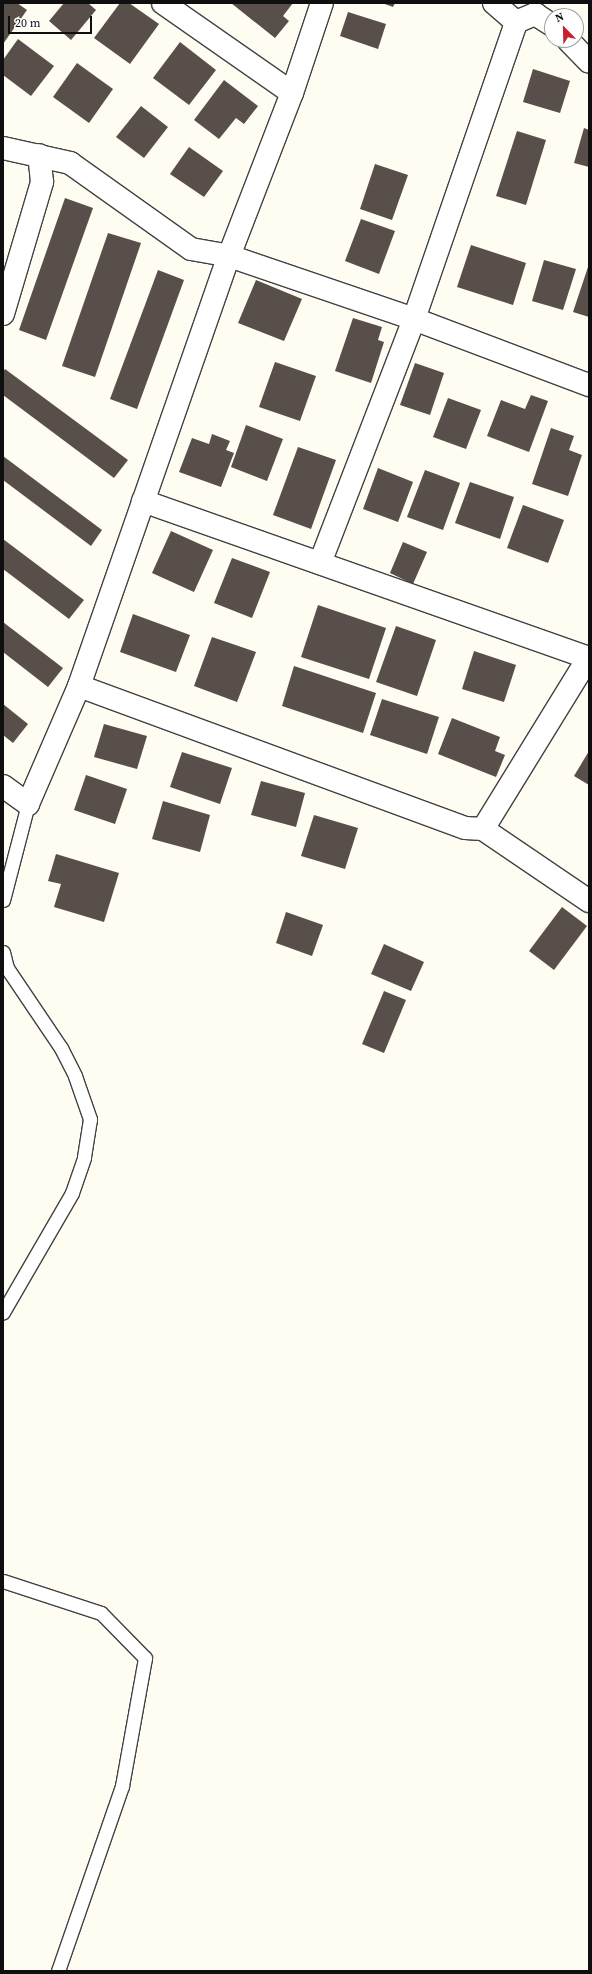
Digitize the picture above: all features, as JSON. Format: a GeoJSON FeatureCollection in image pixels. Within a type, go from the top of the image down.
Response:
{"type":"FeatureCollection","features":[{"type":"Feature","properties":{"kind":"street"},"geometry":{"type":"LineString","coordinates":[[163,3],[292,93]]}},
{"type":"Feature","properties":{"kind":"street"},"geometry":{"type":"LineString","coordinates":[[3,786],[28,804],[79,686],[229,256],[292,93],[322,3]]}},
{"type":"Feature","properties":{"kind":"street"},"geometry":{"type":"LineString","coordinates":[[494,3],[516,22]]}},
{"type":"Feature","properties":{"kind":"street"},"geometry":{"type":"LineString","coordinates":[[320,563],[414,319],[516,22],[535,14],[544,20]]}},
{"type":"Feature","properties":{"kind":"street"},"geometry":{"type":"LineString","coordinates":[[576,48],[589,62]]}},
{"type":"Feature","properties":{"kind":"street"},"geometry":{"type":"LineString","coordinates":[[3,148],[70,163],[191,249],[229,256],[414,319],[589,385]]}},
{"type":"Feature","properties":{"kind":"street"},"geometry":{"type":"LineString","coordinates":[[3,314],[42,182],[39,155]]}},
{"type":"Feature","properties":{"kind":"street"},"geometry":{"type":"LineString","coordinates":[[144,501],[589,657],[483,829]]}},
{"type":"Feature","properties":{"kind":"street"},"geometry":{"type":"LineString","coordinates":[[79,686],[465,828],[483,829],[589,901]]}},
{"type":"Feature","properties":{"kind":"lane"},"geometry":{"type":"LineString","coordinates":[[3,900],[28,804]]}},
{"type":"Feature","properties":{"kind":"lane"},"geometry":{"type":"LineString","coordinates":[[3,952],[7,968],[61,1048],[75,1076],[90,1119],[84,1158],[72,1194],[3,1312]]}},
{"type":"Feature","properties":{"kind":"lane"},"geometry":{"type":"LineString","coordinates":[[3,1581],[101,1613],[145,1658],[122,1786],[58,1971]]}},
{"type":"Feature","properties":{"kind":"building"},"geometry":{"type":"Polygon","coordinates":[[[3,3],[17,3],[27,10],[3,44],[3,3]]]}},
{"type":"Feature","properties":{"kind":"building"},"geometry":{"type":"Polygon","coordinates":[[[64,3],[88,3],[96,10],[71,40],[49,21],[64,3]]]}},
{"type":"Feature","properties":{"kind":"building"},"geometry":{"type":"Polygon","coordinates":[[[120,3],[129,3],[159,24],[130,64],[94,38],[120,3]]]}},
{"type":"Feature","properties":{"kind":"building"},"geometry":{"type":"Polygon","coordinates":[[[231,3],[293,3],[283,16],[289,21],[275,38],[231,3]]]}},
{"type":"Feature","properties":{"kind":"building"},"geometry":{"type":"Polygon","coordinates":[[[382,3],[395,3],[393,7],[382,3]]]}},
{"type":"Feature","properties":{"kind":"building"},"geometry":{"type":"Polygon","coordinates":[[[348,12],[386,24],[378,49],[340,36],[348,12]]]}},
{"type":"Feature","properties":{"kind":"building"},"geometry":{"type":"Polygon","coordinates":[[[18,39],[54,66],[31,96],[3,75],[3,60],[18,39]]]}},
{"type":"Feature","properties":{"kind":"building"},"geometry":{"type":"Polygon","coordinates":[[[180,42],[216,70],[189,105],[153,78],[180,42]]]}},
{"type":"Feature","properties":{"kind":"building"},"geometry":{"type":"Polygon","coordinates":[[[77,63],[113,89],[89,123],[53,97],[77,63]]]}},
{"type":"Feature","properties":{"kind":"building"},"geometry":{"type":"Polygon","coordinates":[[[533,69],[570,81],[560,113],[523,102],[533,69]]]}},
{"type":"Feature","properties":{"kind":"building"},"geometry":{"type":"Polygon","coordinates":[[[224,80],[258,106],[244,124],[236,118],[219,139],[194,120],[224,80]]]}},
{"type":"Feature","properties":{"kind":"building"},"geometry":{"type":"Polygon","coordinates":[[[141,106],[168,127],[144,158],[116,137],[141,106]]]}},
{"type":"Feature","properties":{"kind":"building"},"geometry":{"type":"Polygon","coordinates":[[[584,128],[589,130],[589,167],[574,163],[584,128]]]}},
{"type":"Feature","properties":{"kind":"building"},"geometry":{"type":"Polygon","coordinates":[[[517,131],[546,140],[526,205],[496,196],[517,131]]]}},
{"type":"Feature","properties":{"kind":"building"},"geometry":{"type":"Polygon","coordinates":[[[189,147],[223,171],[204,197],[170,174],[189,147]]]}},
{"type":"Feature","properties":{"kind":"building"},"geometry":{"type":"Polygon","coordinates":[[[375,164],[408,175],[392,220],[360,209],[375,164]]]}},
{"type":"Feature","properties":{"kind":"building"},"geometry":{"type":"Polygon","coordinates":[[[65,198],[93,208],[46,340],[19,330],[65,198]]]}},
{"type":"Feature","properties":{"kind":"building"},"geometry":{"type":"Polygon","coordinates":[[[361,219],[395,231],[379,274],[345,261],[361,219]]]}},
{"type":"Feature","properties":{"kind":"building"},"geometry":{"type":"Polygon","coordinates":[[[108,233],[141,243],[95,377],[62,366],[108,233]]]}},
{"type":"Feature","properties":{"kind":"building"},"geometry":{"type":"Polygon","coordinates":[[[471,245],[526,263],[513,305],[457,287],[471,245]]]}},
{"type":"Feature","properties":{"kind":"building"},"geometry":{"type":"Polygon","coordinates":[[[544,260],[576,269],[563,310],[532,301],[544,260]]]}},
{"type":"Feature","properties":{"kind":"building"},"geometry":{"type":"Polygon","coordinates":[[[589,264],[589,317],[573,312],[589,264]]]}},
{"type":"Feature","properties":{"kind":"building"},"geometry":{"type":"Polygon","coordinates":[[[158,270],[184,280],[137,409],[110,399],[158,270]]]}},
{"type":"Feature","properties":{"kind":"building"},"geometry":{"type":"Polygon","coordinates":[[[256,280],[302,299],[284,341],[238,323],[256,280]]]}},
{"type":"Feature","properties":{"kind":"building"},"geometry":{"type":"Polygon","coordinates":[[[353,318],[382,327],[378,340],[384,342],[371,383],[335,371],[353,318]]]}},
{"type":"Feature","properties":{"kind":"building"},"geometry":{"type":"Polygon","coordinates":[[[275,362],[316,376],[300,421],[259,407],[275,362]]]}},
{"type":"Feature","properties":{"kind":"building"},"geometry":{"type":"Polygon","coordinates":[[[415,363],[444,373],[430,415],[400,405],[415,363]]]}},
{"type":"Feature","properties":{"kind":"building"},"geometry":{"type":"Polygon","coordinates":[[[5,369],[128,460],[114,478],[3,395],[3,372],[5,369]]]}},
{"type":"Feature","properties":{"kind":"building"},"geometry":{"type":"Polygon","coordinates":[[[531,395],[548,401],[529,452],[487,436],[501,400],[525,409],[531,395]]]}},
{"type":"Feature","properties":{"kind":"building"},"geometry":{"type":"Polygon","coordinates":[[[448,398],[481,410],[466,449],[433,437],[448,398]]]}},
{"type":"Feature","properties":{"kind":"building"},"geometry":{"type":"Polygon","coordinates":[[[246,425],[283,439],[267,481],[231,467],[246,425]]]}},
{"type":"Feature","properties":{"kind":"building"},"geometry":{"type":"Polygon","coordinates":[[[551,428],[574,436],[569,450],[582,455],[568,496],[532,484],[551,428]]]}},
{"type":"Feature","properties":{"kind":"building"},"geometry":{"type":"Polygon","coordinates":[[[212,434],[230,441],[226,450],[234,453],[221,487],[179,472],[192,438],[209,444],[212,434]]]}},
{"type":"Feature","properties":{"kind":"building"},"geometry":{"type":"Polygon","coordinates":[[[298,447],[336,460],[311,529],[273,515],[298,447]]]}},
{"type":"Feature","properties":{"kind":"building"},"geometry":{"type":"Polygon","coordinates":[[[3,456],[102,530],[91,546],[3,480],[3,456]]]}},
{"type":"Feature","properties":{"kind":"building"},"geometry":{"type":"Polygon","coordinates":[[[378,468],[413,482],[398,522],[363,509],[378,468]]]}},
{"type":"Feature","properties":{"kind":"building"},"geometry":{"type":"Polygon","coordinates":[[[425,470],[460,483],[443,530],[407,517],[425,470]]]}},
{"type":"Feature","properties":{"kind":"building"},"geometry":{"type":"Polygon","coordinates":[[[470,482],[514,497],[500,539],[455,523],[470,482]]]}},
{"type":"Feature","properties":{"kind":"building"},"geometry":{"type":"Polygon","coordinates":[[[523,505],[564,520],[548,563],[507,548],[523,505]]]}},
{"type":"Feature","properties":{"kind":"building"},"geometry":{"type":"Polygon","coordinates":[[[171,531],[213,550],[194,592],[152,573],[171,531]]]}},
{"type":"Feature","properties":{"kind":"building"},"geometry":{"type":"Polygon","coordinates":[[[3,539],[84,600],[69,619],[3,569],[3,539]]]}},
{"type":"Feature","properties":{"kind":"building"},"geometry":{"type":"Polygon","coordinates":[[[403,542],[427,552],[413,584],[390,573],[403,542]]]}},
{"type":"Feature","properties":{"kind":"building"},"geometry":{"type":"Polygon","coordinates":[[[232,558],[270,572],[252,618],[214,603],[232,558]]]}},
{"type":"Feature","properties":{"kind":"building"},"geometry":{"type":"Polygon","coordinates":[[[318,605],[386,628],[369,679],[301,657],[318,605]]]}},
{"type":"Feature","properties":{"kind":"building"},"geometry":{"type":"Polygon","coordinates":[[[133,614],[190,635],[176,672],[120,652],[133,614]]]}},
{"type":"Feature","properties":{"kind":"building"},"geometry":{"type":"Polygon","coordinates":[[[3,622],[63,668],[48,687],[3,652],[3,622]]]}},
{"type":"Feature","properties":{"kind":"building"},"geometry":{"type":"Polygon","coordinates":[[[396,626],[436,640],[417,696],[376,682],[396,626]]]}},
{"type":"Feature","properties":{"kind":"building"},"geometry":{"type":"Polygon","coordinates":[[[212,637],[256,652],[237,702],[194,686],[212,637]]]}},
{"type":"Feature","properties":{"kind":"building"},"geometry":{"type":"Polygon","coordinates":[[[474,651],[516,665],[504,702],[462,689],[474,651]]]}},
{"type":"Feature","properties":{"kind":"building"},"geometry":{"type":"Polygon","coordinates":[[[294,666],[376,693],[363,733],[282,706],[294,666]]]}},
{"type":"Feature","properties":{"kind":"building"},"geometry":{"type":"Polygon","coordinates":[[[382,699],[439,717],[427,754],[370,735],[382,699]]]}},
{"type":"Feature","properties":{"kind":"building"},"geometry":{"type":"Polygon","coordinates":[[[3,704],[28,724],[13,743],[3,735],[3,704]]]}},
{"type":"Feature","properties":{"kind":"building"},"geometry":{"type":"Polygon","coordinates":[[[452,718],[500,737],[495,751],[505,755],[496,777],[438,754],[452,718]]]}},
{"type":"Feature","properties":{"kind":"building"},"geometry":{"type":"Polygon","coordinates":[[[104,724],[147,736],[137,769],[94,757],[104,724]]]}},
{"type":"Feature","properties":{"kind":"building"},"geometry":{"type":"Polygon","coordinates":[[[589,751],[589,785],[574,776],[589,751]]]}},
{"type":"Feature","properties":{"kind":"building"},"geometry":{"type":"Polygon","coordinates":[[[182,752],[232,768],[220,804],[170,787],[182,752]]]}},
{"type":"Feature","properties":{"kind":"building"},"geometry":{"type":"Polygon","coordinates":[[[86,775],[127,789],[115,824],[74,810],[86,775]]]}},
{"type":"Feature","properties":{"kind":"building"},"geometry":{"type":"Polygon","coordinates":[[[261,781],[305,793],[296,827],[251,815],[261,781]]]}},
{"type":"Feature","properties":{"kind":"building"},"geometry":{"type":"Polygon","coordinates":[[[163,801],[210,815],[200,852],[152,839],[163,801]]]}},
{"type":"Feature","properties":{"kind":"building"},"geometry":{"type":"Polygon","coordinates":[[[314,815],[358,828],[345,869],[301,856],[314,815]]]}},
{"type":"Feature","properties":{"kind":"building"},"geometry":{"type":"Polygon","coordinates":[[[56,854],[119,873],[104,922],[54,907],[61,884],[48,881],[56,854]]]}},
{"type":"Feature","properties":{"kind":"building"},"geometry":{"type":"Polygon","coordinates":[[[562,907],[587,926],[554,970],[529,951],[562,907]]]}},
{"type":"Feature","properties":{"kind":"building"},"geometry":{"type":"Polygon","coordinates":[[[286,912],[323,925],[312,956],[276,943],[286,912]]]}},
{"type":"Feature","properties":{"kind":"building"},"geometry":{"type":"Polygon","coordinates":[[[384,944],[424,962],[411,991],[371,974],[384,944]]]}},
{"type":"Feature","properties":{"kind":"building"},"geometry":{"type":"Polygon","coordinates":[[[384,991],[406,1000],[384,1053],[362,1044],[384,991]]]}}]}
